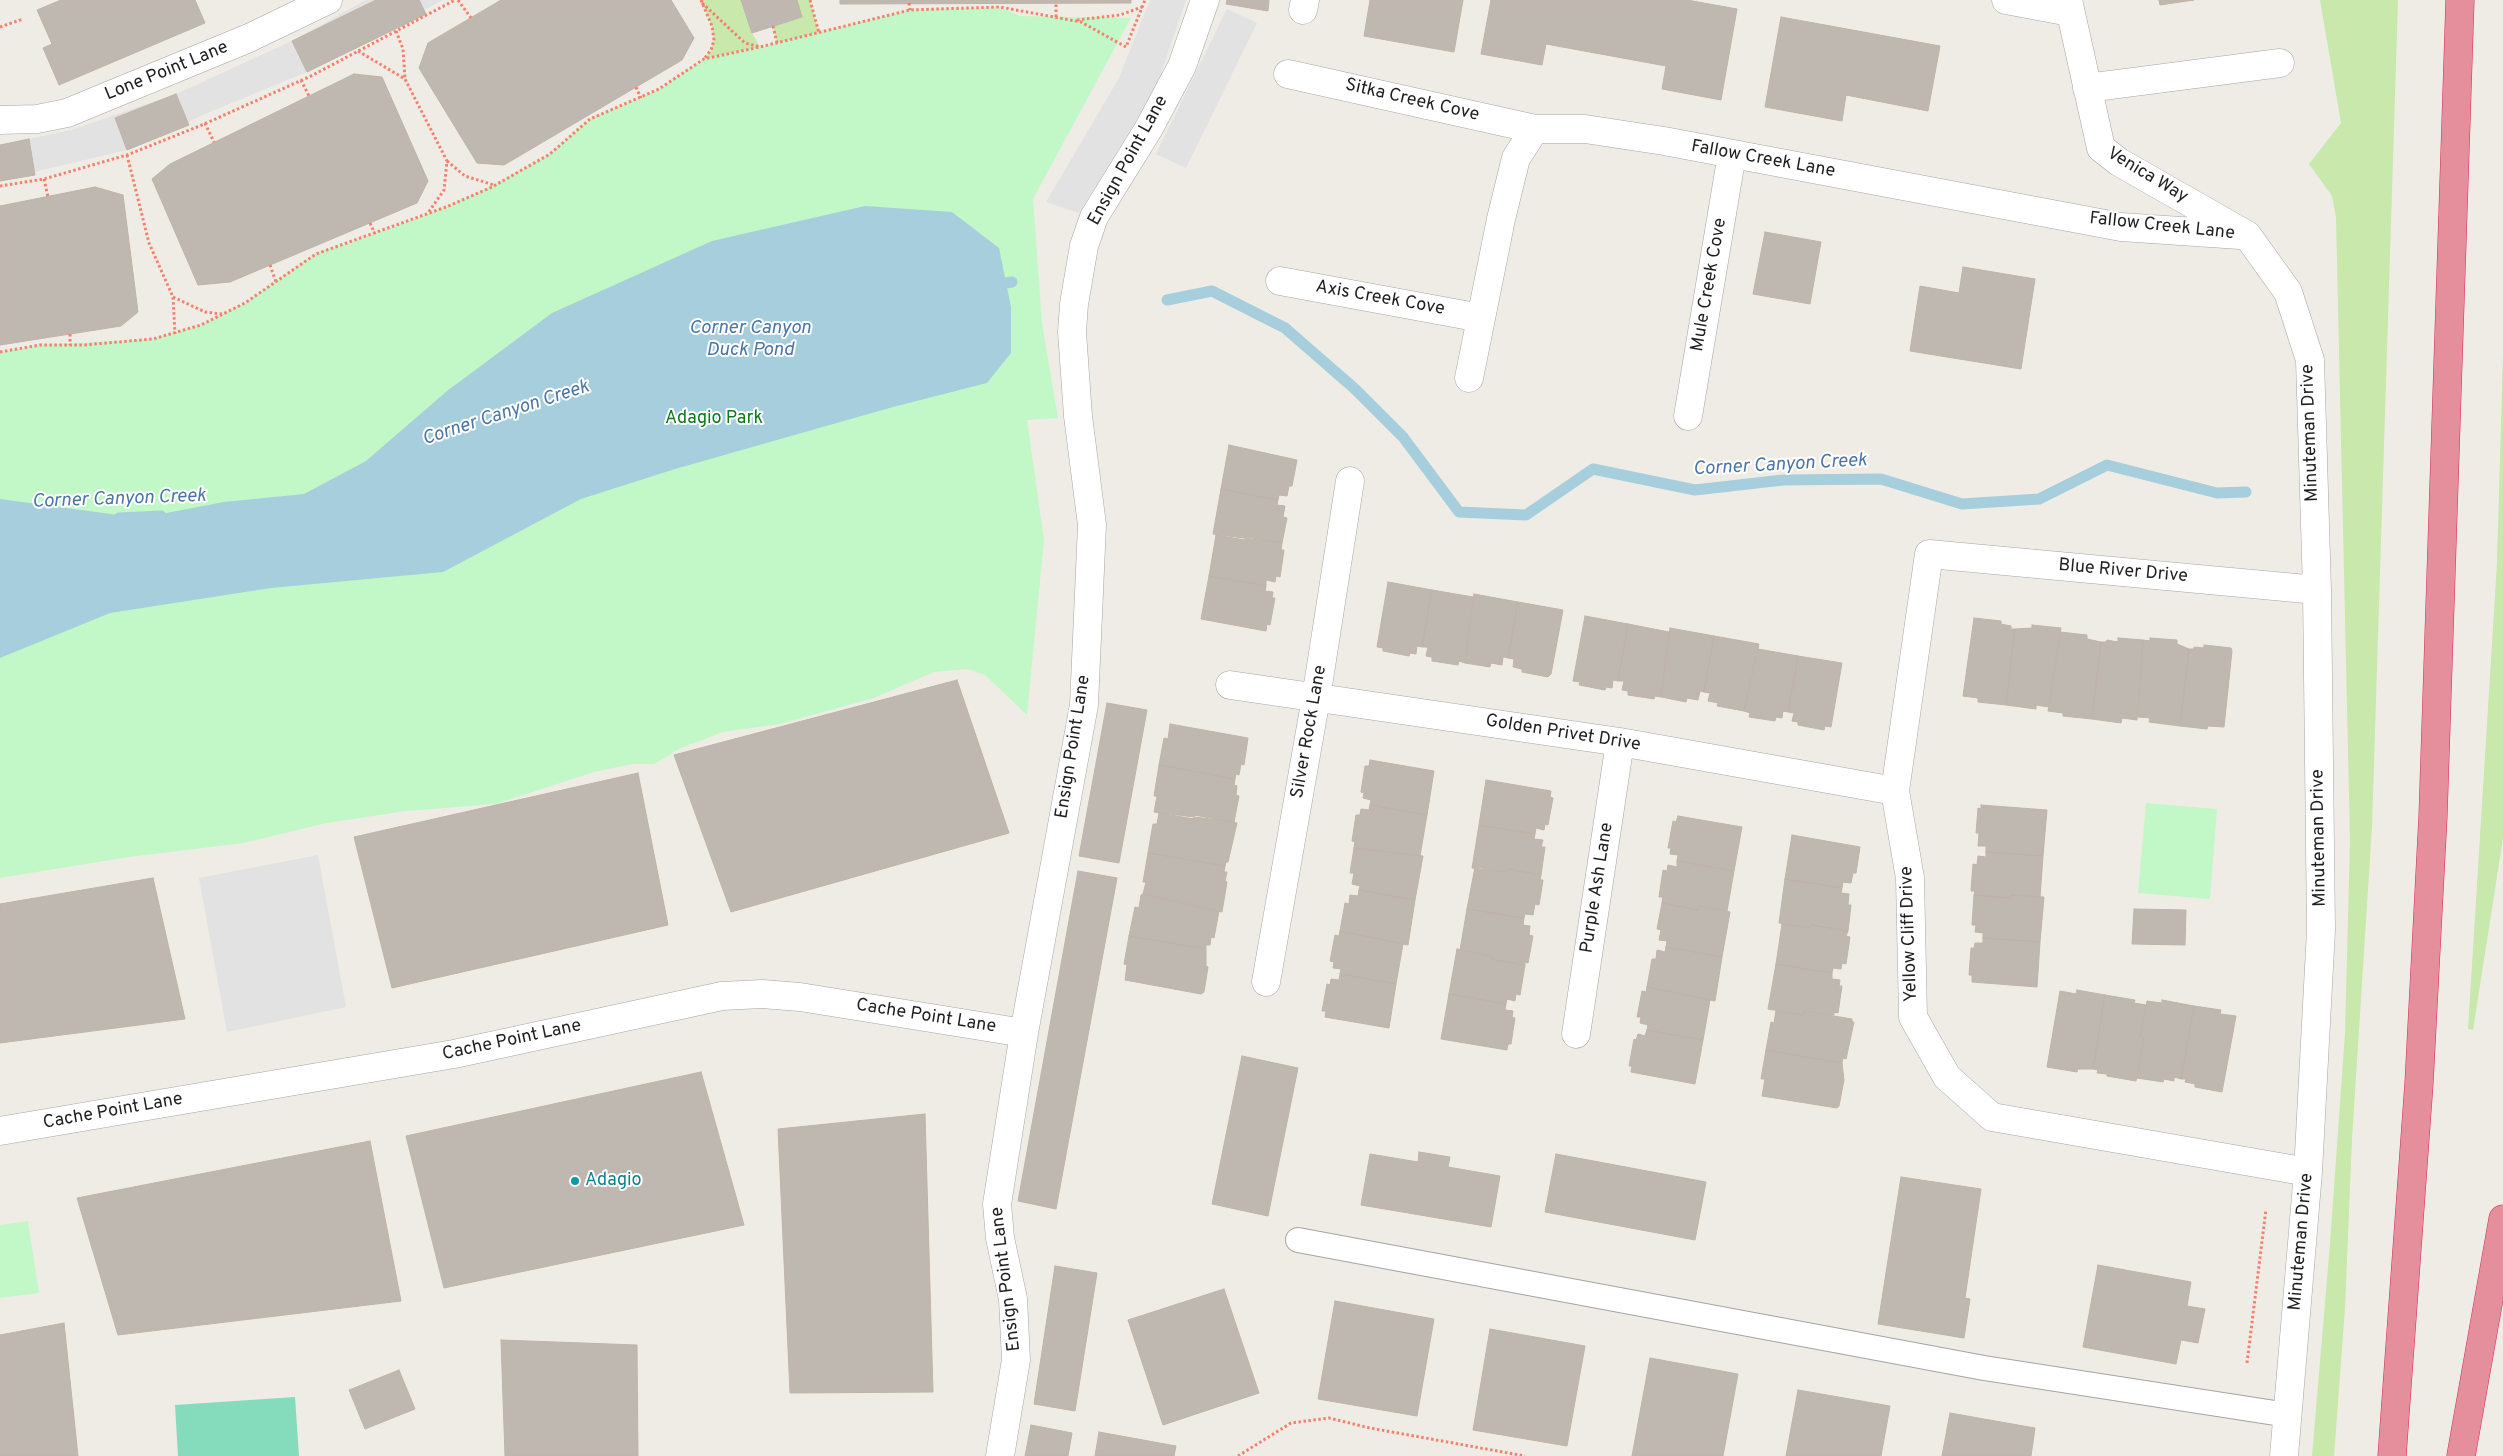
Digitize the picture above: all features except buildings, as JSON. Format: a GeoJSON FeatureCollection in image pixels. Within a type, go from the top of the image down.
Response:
{"type":"FeatureCollection","features":[{"type":"Feature","properties":{"kind":"highway"},"geometry":{"type":"LineString","coordinates":[[2392,1456],[2419,1083],[2433,816],[2460,0]]}},
{"type":"Feature","properties":{"kind":"highway"},"geometry":{"type":"LineString","coordinates":[[2461,1456],[2503,1219]]}},
{"type":"Feature","properties":{"kind":"street","name":"Ensign Point Lane"},"geometry":{"type":"LineString","coordinates":[[1000,1456],[1016,1360],[1013,1299],[1000,1238],[997,1204],[1024,1033],[1084,705],[1092,525],[1078,416],[1072,332],[1079,274],[1084,246],[1094,217],[1149,128],[1182,66],[1205,0]]}},
{"type":"Feature","properties":{"kind":"street"},"geometry":{"type":"LineString","coordinates":[[2006,0],[2069,6]]}},
{"type":"Feature","properties":{"kind":"street","name":"Lone Point Lane"},"geometry":{"type":"LineString","coordinates":[[0,120],[37,119],[66,114],[249,38],[315,3]]}},
{"type":"Feature","properties":{"kind":"street","name":"Venica Way"},"geometry":{"type":"LineString","coordinates":[[2069,6],[2100,148],[2119,162],[2247,235]]}},
{"type":"Feature","properties":{"kind":"street"},"geometry":{"type":"LineString","coordinates":[[2087,88],[2280,63]]}},
{"type":"Feature","properties":{"kind":"street","name":"Sitka Creek Cove"},"geometry":{"type":"LineString","coordinates":[[1288,74],[1535,129]]}},
{"type":"Feature","properties":{"kind":"street"},"geometry":{"type":"LineString","coordinates":[[1469,378],[1516,158],[1535,129]]}},
{"type":"Feature","properties":{"kind":"street","name":"Fallow Creek Lane"},"geometry":{"type":"LineString","coordinates":[[1535,129],[1585,129],[1732,154],[2121,226],[2247,235]]}},
{"type":"Feature","properties":{"kind":"street","name":"Mule Creek Cove"},"geometry":{"type":"LineString","coordinates":[[1688,416],[1732,154]]}},
{"type":"Feature","properties":{"kind":"street","name":"Minuteman Drive"},"geometry":{"type":"LineString","coordinates":[[2247,235],[2288,292],[2310,360],[2317,590],[2321,930],[2308,1172],[2284,1456]]}},
{"type":"Feature","properties":{"kind":"street","name":"Axis Creek Cove"},"geometry":{"type":"LineString","coordinates":[[1280,281],[1481,318]]}},
{"type":"Feature","properties":{"kind":"street","name":"Silver Rock Lane"},"geometry":{"type":"LineString","coordinates":[[1266,982],[1316,698],[1350,481]]}},
{"type":"Feature","properties":{"kind":"street","name":"Blue River Drive"},"geometry":{"type":"LineString","coordinates":[[1929,554],[2317,590]]}},
{"type":"Feature","properties":{"kind":"street","name":"Yellow Cliff Drive"},"geometry":{"type":"LineString","coordinates":[[1929,554],[1894,791],[1910,878],[1913,1017],[1947,1077],[1992,1117],[2308,1172]]}},
{"type":"Feature","properties":{"kind":"street","name":"Golden Privet Drive"},"geometry":{"type":"LineString","coordinates":[[1230,685],[1620,742],[1894,791]]}},
{"type":"Feature","properties":{"kind":"street","name":"Purple Ash Lane"},"geometry":{"type":"LineString","coordinates":[[1576,1034],[1620,742]]}},
{"type":"Feature","properties":{"kind":"street","name":"Cache Point Lane"},"geometry":{"type":"LineString","coordinates":[[0,1130],[454,1054],[722,996],[762,994],[800,996],[1024,1033]]}},
{"type":"Feature","properties":{"kind":"lane"},"geometry":{"type":"LineString","coordinates":[[1298,1240],[1984,1368],[2288,1415]]}},
{"type":"Feature","properties":{"kind":"path"},"geometry":{"type":"LineString","coordinates":[[0,186],[44,179],[127,155],[301,80],[456,0],[472,18]]}},
{"type":"Feature","properties":{"kind":"path"},"geometry":{"type":"LineString","coordinates":[[810,0],[819,33]]}},
{"type":"Feature","properties":{"kind":"path"},"geometry":{"type":"LineString","coordinates":[[704,59],[910,10],[1000,7],[1081,22],[1126,47],[1145,0]]}},
{"type":"Feature","properties":{"kind":"path"},"geometry":{"type":"LineString","coordinates":[[702,2],[745,43],[760,47]]}},
{"type":"Feature","properties":{"kind":"path"},"geometry":{"type":"LineString","coordinates":[[0,352],[40,345],[70,345],[153,339],[175,334],[201,325],[245,303],[316,254],[427,214],[494,185],[550,154],[590,119],[659,89],[704,59],[711,50],[714,40],[712,26],[702,2]]}},
{"type":"Feature","properties":{"kind":"path"},"geometry":{"type":"LineString","coordinates":[[1056,3],[1056,17]]}},
{"type":"Feature","properties":{"kind":"path"},"geometry":{"type":"LineString","coordinates":[[909,4],[910,10]]}},
{"type":"Feature","properties":{"kind":"path"},"geometry":{"type":"LineString","coordinates":[[1073,20],[1120,15],[1142,7]]}},
{"type":"Feature","properties":{"kind":"path"},"geometry":{"type":"LineString","coordinates":[[0,27],[23,18]]}},
{"type":"Feature","properties":{"kind":"path"},"geometry":{"type":"LineString","coordinates":[[773,26],[777,43]]}},
{"type":"Feature","properties":{"kind":"path"},"geometry":{"type":"LineString","coordinates":[[396,31],[403,50],[405,79],[447,161],[465,176],[494,185]]}},
{"type":"Feature","properties":{"kind":"path"},"geometry":{"type":"LineString","coordinates":[[358,51],[405,79]]}},
{"type":"Feature","properties":{"kind":"path"},"geometry":{"type":"LineString","coordinates":[[301,80],[309,96]]}},
{"type":"Feature","properties":{"kind":"path"},"geometry":{"type":"LineString","coordinates":[[636,87],[641,98]]}},
{"type":"Feature","properties":{"kind":"path"},"geometry":{"type":"LineString","coordinates":[[205,123],[214,142]]}},
{"type":"Feature","properties":{"kind":"path"},"geometry":{"type":"LineString","coordinates":[[127,155],[148,242],[173,297],[175,334]]}},
{"type":"Feature","properties":{"kind":"path"},"geometry":{"type":"LineString","coordinates":[[427,214],[444,190],[447,161]]}},
{"type":"Feature","properties":{"kind":"path"},"geometry":{"type":"LineString","coordinates":[[44,179],[48,197]]}},
{"type":"Feature","properties":{"kind":"path"},"geometry":{"type":"LineString","coordinates":[[370,223],[375,234]]}},
{"type":"Feature","properties":{"kind":"path"},"geometry":{"type":"LineString","coordinates":[[270,265],[276,282]]}},
{"type":"Feature","properties":{"kind":"path"},"geometry":{"type":"LineString","coordinates":[[173,297],[205,312],[222,314]]}},
{"type":"Feature","properties":{"kind":"path"},"geometry":{"type":"LineString","coordinates":[[70,334],[70,345]]}},
{"type":"Feature","properties":{"kind":"path"},"geometry":{"type":"LineString","coordinates":[[2247,1363],[2266,1209]]}},
{"type":"Feature","properties":{"kind":"path"},"geometry":{"type":"LineString","coordinates":[[1238,1456],[1291,1424],[1329,1418],[1370,1428],[1525,1456]]}},
{"type":"Feature","properties":{"kind":"green space"},"geometry":{"type":"Polygon","coordinates":[[[701,0],[741,0],[752,33],[760,47],[704,59],[711,50],[714,40],[712,26],[701,0]]]}},
{"type":"Feature","properties":{"kind":"green space"},"geometry":{"type":"Polygon","coordinates":[[[797,0],[810,0],[819,33],[777,43],[773,26],[802,17],[797,0]]]}},
{"type":"Feature","properties":{"kind":"green space"},"geometry":{"type":"Polygon","coordinates":[[[2320,0],[2398,0],[2372,827],[2352,1139],[2345,1308],[2334,1456],[2312,1456],[2345,1033],[2350,841],[2336,217],[2332,196],[2309,164],[2341,123],[2320,0]]]}},
{"type":"Feature","properties":{"kind":"green space","name":"Adagio Park"},"geometry":{"type":"Polygon","coordinates":[[[1000,7],[1020,16],[1131,18],[1033,199],[1042,323],[1058,418],[1027,420],[1044,540],[1027,715],[985,675],[967,669],[934,672],[874,698],[780,724],[723,732],[681,748],[654,764],[632,764],[594,772],[496,804],[406,811],[327,823],[244,843],[129,857],[0,878],[0,352],[41,345],[153,339],[201,325],[245,303],[316,253],[375,234],[446,207],[494,185],[550,154],[590,119],[659,89],[704,59],[910,10],[1000,7]]]}},
{"type":"Feature","properties":{"kind":"green space"},"geometry":{"type":"Polygon","coordinates":[[[2503,352],[2503,838],[2473,1030],[2468,1029],[2497,563],[2503,352]]]}},
{"type":"Feature","properties":{"kind":"green space"},"geometry":{"type":"Polygon","coordinates":[[[2146,803],[2217,809],[2210,899],[2138,893],[2146,803]]]}},
{"type":"Feature","properties":{"kind":"green space"},"geometry":{"type":"Polygon","coordinates":[[[28,1221],[39,1293],[0,1298],[0,1225],[28,1221]]]}},
{"type":"Feature","properties":{"kind":"green space"},"geometry":{"type":"Polygon","coordinates":[[[295,1397],[299,1456],[178,1456],[175,1405],[295,1397]]]}},
{"type":"Feature","properties":{"kind":"shaded area"},"geometry":{"type":"Polygon","coordinates":[[[366,0],[443,0],[307,72],[205,114],[127,150],[0,180],[0,145],[71,130],[176,94],[292,41],[366,0]]]}},
{"type":"Feature","properties":{"kind":"shaded area"},"geometry":{"type":"Polygon","coordinates":[[[1150,0],[1186,0],[1156,88],[1079,213],[1046,202],[1119,78],[1150,0]]]}},
{"type":"Feature","properties":{"kind":"shaded area"},"geometry":{"type":"Polygon","coordinates":[[[1227,9],[1257,23],[1186,168],[1156,154],[1227,9]]]}},
{"type":"Feature","properties":{"kind":"shaded area"},"geometry":{"type":"Polygon","coordinates":[[[318,855],[346,1007],[227,1032],[199,878],[318,855]]]}},
{"type":"Feature","properties":{"kind":"water","name":"Corner Canyon Duck Pond"},"geometry":{"type":"Polygon","coordinates":[[[865,206],[952,212],[999,248],[1011,307],[1011,353],[987,383],[893,407],[675,469],[581,499],[443,572],[271,588],[110,613],[0,658],[0,499],[140,518],[224,502],[304,494],[366,461],[447,391],[552,313],[712,241],[865,206]]]}},
{"type":"Feature","properties":{"kind":"waterway","name":"Corner Canyon Creek"},"geometry":{"type":"LineString","coordinates":[[992,285],[1012,282]]}},
{"type":"Feature","properties":{"kind":"waterway","name":"Corner Canyon Creek"},"geometry":{"type":"LineString","coordinates":[[1167,300],[1212,291],[1285,328],[1355,389],[1403,437],[1459,512],[1526,515],[1593,469],[1695,490],[1783,480],[1881,479],[1962,504],[2039,499],[2107,465],[2217,493],[2246,492]]}},
{"type":"Feature","properties":{"kind":"waterway","name":"Corner Canyon Creek"},"geometry":{"type":"LineString","coordinates":[[119,518],[161,516]]}},
{"type":"Feature","properties":{"kind":"place","name":"Adagio"},"geometry":{"type":"Point","coordinates":[575,1181]}}]}
